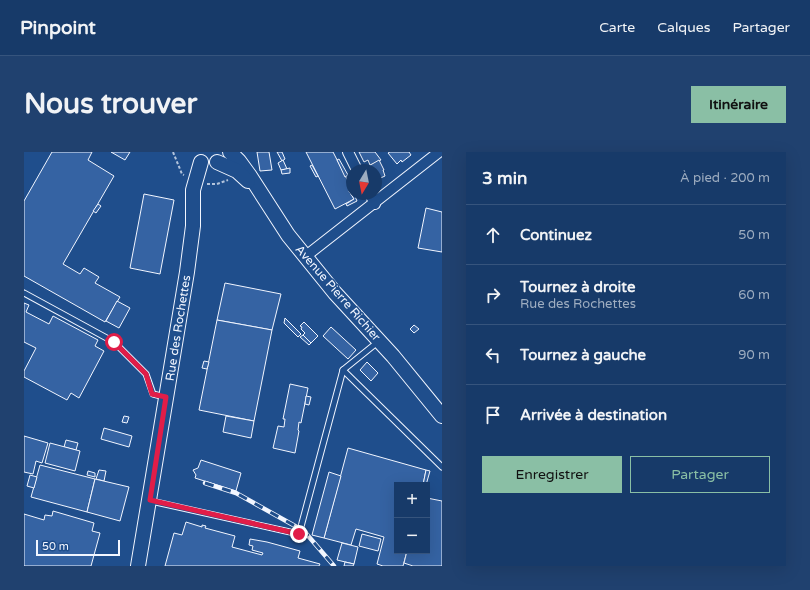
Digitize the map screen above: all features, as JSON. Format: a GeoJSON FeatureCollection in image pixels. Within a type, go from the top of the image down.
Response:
{"type":"FeatureCollection","features":[{"type":"Feature","properties":{"kind":"street"},"geometry":{"type":"LineString","coordinates":[[196,157],[212,164],[222,159],[229,152]]}},
{"type":"Feature","properties":{"kind":"street","name":"Avenue Pierre Richier"},"geometry":{"type":"LineString","coordinates":[[229,152],[241,164],[288,235],[335,293],[393,356],[442,416]]}},
{"type":"Feature","properties":{"kind":"street"},"geometry":{"type":"LineString","coordinates":[[348,152],[354,164]]}},
{"type":"Feature","properties":{"kind":"street"},"geometry":{"type":"LineString","coordinates":[[306,256],[375,204],[439,152]]}},
{"type":"Feature","properties":{"kind":"street","name":"Rue des Rochettes"},"geometry":{"type":"LineString","coordinates":[[138,566],[187,272],[193,226],[192,190],[196,157]]}},
{"type":"Feature","properties":{"kind":"street"},"geometry":{"type":"LineString","coordinates":[[217,162],[237,171],[258,191]]}},
{"type":"Feature","properties":{"kind":"street"},"geometry":{"type":"LineString","coordinates":[[373,200],[375,204]]}},
{"type":"Feature","properties":{"kind":"lane"},"geometry":{"type":"LineString","coordinates":[[24,293],[114,342],[146,374],[152,394],[166,397]]}},
{"type":"Feature","properties":{"kind":"lane"},"geometry":{"type":"LineString","coordinates":[[150,500],[299,534],[343,370],[379,342]]}},
{"type":"Feature","properties":{"kind":"lane"},"geometry":{"type":"LineString","coordinates":[[343,370],[442,468]]}},
{"type":"Feature","properties":{"kind":"building"},"geometry":{"type":"Polygon","coordinates":[[[52,152],[92,152],[88,160],[114,176],[63,264],[80,274],[84,268],[99,277],[95,283],[120,297],[105,322],[24,276],[24,201],[52,152]]]}},
{"type":"Feature","properties":{"kind":"building"},"geometry":{"type":"Polygon","coordinates":[[[111,152],[130,152],[125,160],[111,152]]]}},
{"type":"Feature","properties":{"kind":"building"},"geometry":{"type":"Polygon","coordinates":[[[257,152],[269,152],[272,170],[260,171],[257,152]]]}},
{"type":"Feature","properties":{"kind":"building"},"geometry":{"type":"Polygon","coordinates":[[[277,152],[282,152],[285,159],[282,161],[277,152]]]}},
{"type":"Feature","properties":{"kind":"building"},"geometry":{"type":"Polygon","coordinates":[[[306,152],[333,152],[346,177],[346,200],[352,200],[335,209],[306,152]]]}},
{"type":"Feature","properties":{"kind":"building"},"geometry":{"type":"Polygon","coordinates":[[[359,152],[375,152],[381,160],[372,164],[370,164],[368,160],[364,162],[359,152]]]}},
{"type":"Feature","properties":{"kind":"building"},"geometry":{"type":"Polygon","coordinates":[[[409,152],[411,155],[402,162],[401,160],[397,164],[388,153],[409,152]]]}},
{"type":"Feature","properties":{"kind":"building"},"geometry":{"type":"Polygon","coordinates":[[[339,159],[346,171],[345,177],[337,160],[339,159]]]}},
{"type":"Feature","properties":{"kind":"building"},"geometry":{"type":"Polygon","coordinates":[[[283,160],[287,169],[281,170],[278,163],[283,160]]]}},
{"type":"Feature","properties":{"kind":"building"},"geometry":{"type":"Polygon","coordinates":[[[379,160],[381,164],[372,164],[379,160]]]}},
{"type":"Feature","properties":{"kind":"building"},"geometry":{"type":"Polygon","coordinates":[[[312,165],[318,176],[316,177],[310,166],[312,165]]]}},
{"type":"Feature","properties":{"kind":"building"},"geometry":{"type":"Polygon","coordinates":[[[382,166],[384,170],[385,176],[382,177],[382,166]]]}},
{"type":"Feature","properties":{"kind":"building"},"geometry":{"type":"Polygon","coordinates":[[[290,168],[290,173],[282,174],[281,170],[290,168]]]}},
{"type":"Feature","properties":{"kind":"building"},"geometry":{"type":"Polygon","coordinates":[[[144,194],[174,200],[160,274],[130,268],[144,194]]]}},
{"type":"Feature","properties":{"kind":"building"},"geometry":{"type":"Polygon","coordinates":[[[352,200],[357,201],[347,206],[346,204],[352,200]]]}},
{"type":"Feature","properties":{"kind":"building"},"geometry":{"type":"Polygon","coordinates":[[[98,204],[101,206],[96,213],[93,211],[98,204]]]}},
{"type":"Feature","properties":{"kind":"building"},"geometry":{"type":"Polygon","coordinates":[[[426,208],[442,212],[442,252],[418,248],[426,208]]]}},
{"type":"Feature","properties":{"kind":"building"},"geometry":{"type":"Polygon","coordinates":[[[225,283],[281,294],[272,330],[217,320],[225,283]]]}},
{"type":"Feature","properties":{"kind":"building"},"geometry":{"type":"Polygon","coordinates":[[[117,301],[130,308],[119,328],[106,321],[117,301]]]}},
{"type":"Feature","properties":{"kind":"building"},"geometry":{"type":"Polygon","coordinates":[[[24,303],[29,305],[26,312],[49,324],[53,316],[98,340],[95,346],[104,351],[79,398],[71,393],[67,400],[24,377],[24,371],[36,348],[24,342],[24,303]]]}},
{"type":"Feature","properties":{"kind":"building"},"geometry":{"type":"Polygon","coordinates":[[[285,318],[301,334],[298,337],[284,323],[285,318]]]}},
{"type":"Feature","properties":{"kind":"building"},"geometry":{"type":"Polygon","coordinates":[[[217,320],[272,330],[254,421],[199,410],[217,320]]]}},
{"type":"Feature","properties":{"kind":"building"},"geometry":{"type":"Polygon","coordinates":[[[304,322],[318,336],[311,343],[303,335],[305,333],[300,326],[304,322]]]}},
{"type":"Feature","properties":{"kind":"building"},"geometry":{"type":"Polygon","coordinates":[[[414,325],[419,329],[414,333],[410,329],[414,325]]]}},
{"type":"Feature","properties":{"kind":"building"},"geometry":{"type":"Polygon","coordinates":[[[331,327],[356,350],[348,359],[323,336],[331,327]]]}},
{"type":"Feature","properties":{"kind":"building"},"geometry":{"type":"Polygon","coordinates":[[[303,335],[311,343],[309,345],[300,337],[303,335]]]}},
{"type":"Feature","properties":{"kind":"building"},"geometry":{"type":"Polygon","coordinates":[[[204,361],[209,362],[207,369],[202,368],[204,361]]]}},
{"type":"Feature","properties":{"kind":"building"},"geometry":{"type":"Polygon","coordinates":[[[367,362],[378,373],[371,381],[360,370],[367,362]]]}},
{"type":"Feature","properties":{"kind":"building"},"geometry":{"type":"Polygon","coordinates":[[[290,384],[308,388],[301,423],[299,422],[295,453],[273,448],[278,426],[284,427],[285,419],[283,419],[290,384]]]}},
{"type":"Feature","properties":{"kind":"building"},"geometry":{"type":"Polygon","coordinates":[[[306,396],[311,397],[309,405],[305,404],[306,396]]]}},
{"type":"Feature","properties":{"kind":"building"},"geometry":{"type":"Polygon","coordinates":[[[124,416],[129,417],[127,423],[122,422],[124,416]]]}},
{"type":"Feature","properties":{"kind":"building"},"geometry":{"type":"Polygon","coordinates":[[[226,416],[254,421],[251,438],[223,432],[226,416]]]}},
{"type":"Feature","properties":{"kind":"building"},"geometry":{"type":"Polygon","coordinates":[[[104,428],[132,436],[129,447],[101,439],[104,428]]]}},
{"type":"Feature","properties":{"kind":"building"},"geometry":{"type":"Polygon","coordinates":[[[24,436],[48,443],[42,463],[36,461],[33,474],[24,472],[24,436]]]}},
{"type":"Feature","properties":{"kind":"building"},"geometry":{"type":"Polygon","coordinates":[[[66,440],[78,443],[76,450],[64,447],[66,440]]]}},
{"type":"Feature","properties":{"kind":"building"},"geometry":{"type":"Polygon","coordinates":[[[50,443],[80,451],[75,471],[45,463],[50,443]]]}},
{"type":"Feature","properties":{"kind":"building"},"geometry":{"type":"Polygon","coordinates":[[[348,448],[426,470],[424,482],[394,482],[394,554],[406,554],[403,566],[383,566],[377,564],[384,537],[356,529],[351,545],[324,538],[348,448]]]}},
{"type":"Feature","properties":{"kind":"building"},"geometry":{"type":"Polygon","coordinates":[[[201,460],[241,473],[236,491],[195,478],[196,475],[193,470],[198,468],[201,460]]]}},
{"type":"Feature","properties":{"kind":"building"},"geometry":{"type":"Polygon","coordinates":[[[40,465],[95,479],[87,512],[31,497],[40,465]]]}},
{"type":"Feature","properties":{"kind":"building"},"geometry":{"type":"Polygon","coordinates":[[[99,470],[106,471],[104,481],[96,479],[99,470]]]}},
{"type":"Feature","properties":{"kind":"building"},"geometry":{"type":"Polygon","coordinates":[[[426,470],[430,471],[427,482],[424,482],[426,470]]]}},
{"type":"Feature","properties":{"kind":"building"},"geometry":{"type":"Polygon","coordinates":[[[88,471],[95,473],[95,477],[87,475],[88,471]]]}},
{"type":"Feature","properties":{"kind":"building"},"geometry":{"type":"Polygon","coordinates":[[[329,472],[341,476],[324,538],[312,535],[329,472]]]}},
{"type":"Feature","properties":{"kind":"building"},"geometry":{"type":"Polygon","coordinates":[[[30,475],[37,477],[34,488],[27,486],[30,475]]]}},
{"type":"Feature","properties":{"kind":"building"},"geometry":{"type":"Polygon","coordinates":[[[95,479],[129,487],[120,521],[87,512],[95,479]]]}},
{"type":"Feature","properties":{"kind":"building"},"geometry":{"type":"Polygon","coordinates":[[[430,499],[442,501],[442,566],[413,566],[404,563],[406,554],[430,554],[430,499]]]}},
{"type":"Feature","properties":{"kind":"building"},"geometry":{"type":"Polygon","coordinates":[[[53,511],[94,523],[92,531],[100,533],[91,566],[24,566],[24,514],[44,520],[45,515],[52,516],[53,511]]]}},
{"type":"Feature","properties":{"kind":"building"},"geometry":{"type":"Polygon","coordinates":[[[186,522],[202,527],[202,525],[206,526],[205,528],[235,536],[232,547],[262,555],[263,553],[252,550],[253,546],[249,545],[250,539],[267,542],[300,551],[298,558],[320,564],[319,566],[165,566],[174,533],[182,535],[186,522]]]}},
{"type":"Feature","properties":{"kind":"building"},"geometry":{"type":"Polygon","coordinates":[[[362,534],[381,539],[378,551],[359,546],[362,534]]]}},
{"type":"Feature","properties":{"kind":"building"},"geometry":{"type":"Polygon","coordinates":[[[342,543],[358,547],[354,564],[337,560],[342,543]]]}},
{"type":"Feature","properties":{"kind":"building"},"geometry":{"type":"Polygon","coordinates":[[[345,562],[354,564],[353,566],[344,566],[345,562]]]}},
{"type":"Feature","properties":{"kind":"railway"},"geometry":{"type":"LineString","coordinates":[[205,483],[236,493],[304,531],[334,566]]}},
{"type":"Feature","properties":{"kind":"route"},"geometry":{"type":"LineString","coordinates":[[114,342],[146,374],[152,394],[166,397],[150,500],[299,534]]}}]}
